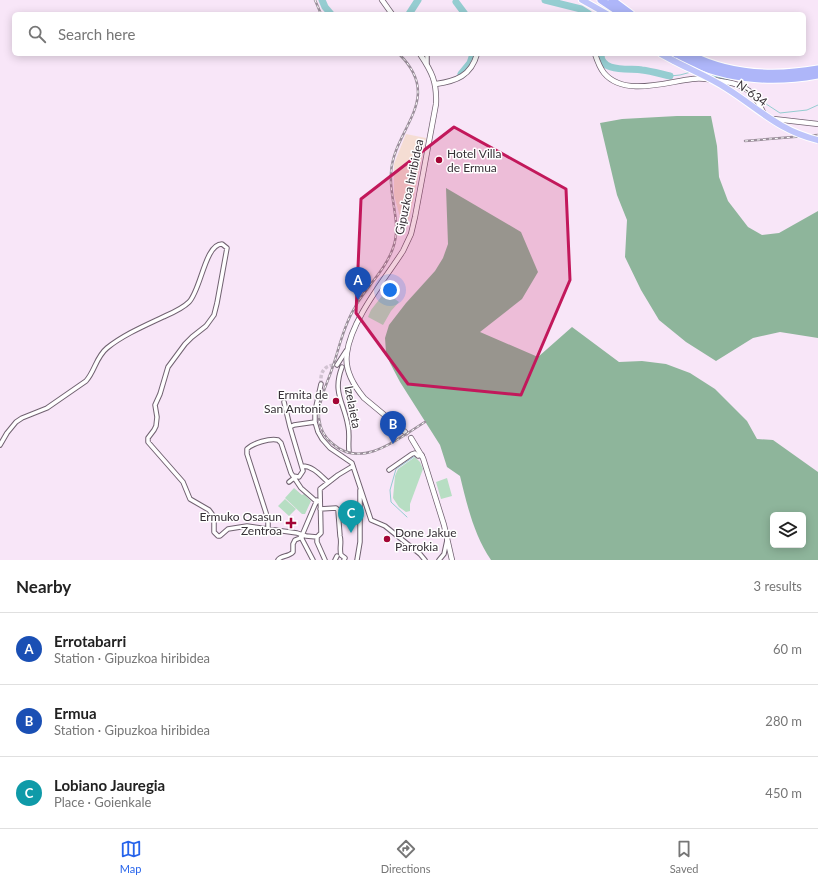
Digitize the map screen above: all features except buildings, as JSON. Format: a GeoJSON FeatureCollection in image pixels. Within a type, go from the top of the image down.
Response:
{"type":"FeatureCollection","features":[{"type":"Feature","properties":{"kind":"highway"},"geometry":{"type":"LineString","coordinates":[[582,0],[603,12]]}},
{"type":"Feature","properties":{"kind":"highway"},"geometry":{"type":"LineString","coordinates":[[601,0],[619,12]]}},
{"type":"Feature","properties":{"kind":"highway"},"geometry":{"type":"LineString","coordinates":[[612,0],[628,12]]}},
{"type":"Feature","properties":{"kind":"highway","name":"N-634"},"geometry":{"type":"LineString","coordinates":[[664,56],[724,86],[769,119],[802,135],[818,140]]}},
{"type":"Feature","properties":{"kind":"highway"},"geometry":{"type":"LineString","coordinates":[[680,56],[693,63],[715,71],[745,78],[781,80],[818,74]]}},
{"type":"Feature","properties":{"kind":"highway"},"geometry":{"type":"LineString","coordinates":[[694,56],[717,66],[763,74],[797,73],[818,69]]}},
{"type":"Feature","properties":{"kind":"street"},"geometry":{"type":"LineString","coordinates":[[382,0],[391,12]]}},
{"type":"Feature","properties":{"kind":"street","name":"Gipuzkoa hiribidea"},"geometry":{"type":"LineString","coordinates":[[405,432],[364,398],[348,373],[346,354],[364,309],[403,251],[411,234],[436,104],[436,84],[427,63],[422,56]]}},
{"type":"Feature","properties":{"kind":"street"},"geometry":{"type":"LineString","coordinates":[[427,56],[427,63]]}},
{"type":"Feature","properties":{"kind":"street"},"geometry":{"type":"LineString","coordinates":[[436,84],[458,79],[464,76],[474,63],[477,56]]}},
{"type":"Feature","properties":{"kind":"street"},"geometry":{"type":"LineString","coordinates":[[595,56],[604,72],[617,83],[636,87],[694,78],[720,81],[736,85],[749,91],[754,96],[764,114],[768,118],[787,122],[818,124]]}},
{"type":"Feature","properties":{"kind":"street"},"geometry":{"type":"LineString","coordinates":[[0,445],[16,422],[47,408],[86,381],[89,378],[98,358],[108,348],[128,335],[178,310],[190,301],[198,287],[210,252],[217,245],[222,244],[227,248],[227,253],[222,268],[214,315],[206,326],[192,336],[168,367],[155,405],[157,417],[156,426],[148,438],[148,442],[183,482],[190,499],[209,510],[212,514],[216,534],[220,536],[226,531],[236,527],[247,526],[268,528],[318,537]]}},
{"type":"Feature","properties":{"kind":"street"},"geometry":{"type":"LineString","coordinates":[[337,364],[344,356],[348,347]]}},
{"type":"Feature","properties":{"kind":"street"},"geometry":{"type":"LineString","coordinates":[[337,364],[348,373]]}},
{"type":"Feature","properties":{"kind":"street"},"geometry":{"type":"LineString","coordinates":[[337,364],[346,367],[348,373]]}},
{"type":"Feature","properties":{"kind":"street","name":"Izelaieta"},"geometry":{"type":"LineString","coordinates":[[342,367],[338,380],[338,388],[348,424],[349,451]]}},
{"type":"Feature","properties":{"kind":"street"},"geometry":{"type":"LineString","coordinates":[[321,384],[315,407],[315,422],[318,432],[333,451],[352,463],[370,520],[386,526],[420,554],[425,560]]}},
{"type":"Feature","properties":{"kind":"street"},"geometry":{"type":"LineString","coordinates":[[284,402],[303,471],[301,475],[293,477],[289,482]]}},
{"type":"Feature","properties":{"kind":"street"},"geometry":{"type":"LineString","coordinates":[[290,427],[315,422]]}},
{"type":"Feature","properties":{"kind":"street"},"geometry":{"type":"LineString","coordinates":[[411,438],[422,455],[447,537],[452,560]]}},
{"type":"Feature","properties":{"kind":"street"},"geometry":{"type":"LineString","coordinates":[[268,528],[268,519],[247,454],[247,449],[253,445],[271,440],[278,440],[281,444],[289,470],[293,477],[301,488],[317,503],[320,509],[321,533],[317,542],[325,560]]}},
{"type":"Feature","properties":{"kind":"street"},"geometry":{"type":"LineString","coordinates":[[389,470],[414,453],[418,456],[422,455]]}},
{"type":"Feature","properties":{"kind":"street"},"geometry":{"type":"LineString","coordinates":[[302,466],[308,466],[313,469],[328,482]]}},
{"type":"Feature","properties":{"kind":"street"},"geometry":{"type":"LineString","coordinates":[[278,560],[280,557],[290,555],[294,552],[293,544],[302,535],[317,503],[320,489],[353,466]]}},
{"type":"Feature","properties":{"kind":"street"},"geometry":{"type":"LineString","coordinates":[[356,560],[360,542],[360,490]]}},
{"type":"Feature","properties":{"kind":"street"},"geometry":{"type":"LineString","coordinates":[[320,509],[338,509],[340,536],[342,540],[337,557],[345,558],[344,560]]}},
{"type":"Feature","properties":{"kind":"street"},"geometry":{"type":"LineString","coordinates":[[302,535],[303,541],[314,560]]}},
{"type":"Feature","properties":{"kind":"street"},"geometry":{"type":"LineString","coordinates":[[439,560],[444,554],[447,537]]}},
{"type":"Feature","properties":{"kind":"highlighted area"},"geometry":{"type":"Polygon","coordinates":[[[454,127],[566,189],[570,280],[521,395],[408,384],[356,313],[361,199],[454,127]]]}},
{"type":"Feature","properties":{"kind":"shaded area"},"geometry":{"type":"Polygon","coordinates":[[[406,134],[426,138],[409,220],[400,217],[394,195],[394,164],[406,134]]]}},
{"type":"Feature","properties":{"kind":"green space"},"geometry":{"type":"Polygon","coordinates":[[[711,116],[717,146],[719,177],[728,201],[748,227],[762,235],[779,233],[818,211],[818,338],[780,332],[753,338],[716,361],[686,342],[659,320],[641,290],[625,257],[627,220],[617,195],[600,123],[622,119],[711,116]]]}},
{"type":"Feature","properties":{"kind":"green space"},"geometry":{"type":"Polygon","coordinates":[[[446,188],[521,232],[538,272],[522,299],[480,332],[538,357],[572,327],[619,362],[642,361],[666,364],[690,373],[715,389],[747,421],[757,439],[773,440],[818,472],[818,560],[491,560],[480,540],[468,509],[460,476],[447,467],[440,445],[400,382],[386,352],[385,338],[389,325],[406,303],[435,271],[443,258],[448,244],[446,188]]]}},
{"type":"Feature","properties":{"kind":"green space"},"geometry":{"type":"Polygon","coordinates":[[[385,292],[399,302],[391,311],[383,325],[368,317],[371,310],[385,292]]]}},
{"type":"Feature","properties":{"kind":"green space"},"geometry":{"type":"Polygon","coordinates":[[[415,457],[420,462],[423,469],[410,504],[410,511],[406,512],[399,507],[393,498],[395,476],[398,469],[415,457]]]}},
{"type":"Feature","properties":{"kind":"green space"},"geometry":{"type":"Polygon","coordinates":[[[447,478],[452,496],[441,499],[436,482],[447,478]]]}},
{"type":"Feature","properties":{"kind":"green space"},"geometry":{"type":"Polygon","coordinates":[[[294,488],[302,495],[304,494],[311,501],[305,514],[302,514],[285,498],[294,488]]]}},
{"type":"Feature","properties":{"kind":"green space"},"geometry":{"type":"Polygon","coordinates":[[[285,499],[296,509],[289,516],[278,506],[285,499]]]}},
{"type":"Feature","properties":{"kind":"waterway"},"geometry":{"type":"LineString","coordinates":[[322,0],[329,12]]}},
{"type":"Feature","properties":{"kind":"waterway"},"geometry":{"type":"LineString","coordinates":[[410,12],[418,0]]}},
{"type":"Feature","properties":{"kind":"waterway"},"geometry":{"type":"LineString","coordinates":[[545,0],[581,9],[586,12]]}},
{"type":"Feature","properties":{"kind":"waterway"},"geometry":{"type":"LineString","coordinates":[[456,2],[464,12]]}},
{"type":"Feature","properties":{"kind":"waterway"},"geometry":{"type":"LineString","coordinates":[[461,74],[470,63],[472,56]]}},
{"type":"Feature","properties":{"kind":"waterway"},"geometry":{"type":"LineString","coordinates":[[601,56],[605,64],[610,67],[645,70],[670,76]]}},
{"type":"Feature","properties":{"kind":"waterway"},"geometry":{"type":"LineString","coordinates":[[670,76],[691,72]]}},
{"type":"Feature","properties":{"kind":"waterway"},"geometry":{"type":"LineString","coordinates":[[709,75],[730,80]]}},
{"type":"Feature","properties":{"kind":"waterway"},"geometry":{"type":"LineString","coordinates":[[746,86],[755,92],[760,100],[780,113],[807,110],[818,105]]}},
{"type":"Feature","properties":{"kind":"waterway"},"geometry":{"type":"LineString","coordinates":[[407,517],[391,502],[390,490],[396,469],[415,456]]}},
{"type":"Feature","properties":{"kind":"tunnel"},"geometry":{"type":"LineString","coordinates":[[321,384],[321,376],[324,370],[328,366],[336,365]]}},
{"type":"Feature","properties":{"kind":"tunnel"},"geometry":{"type":"LineString","coordinates":[[405,432],[411,438]]}},
{"type":"Feature","properties":{"kind":"railway"},"geometry":{"type":"LineString","coordinates":[[315,0],[320,12]]}},
{"type":"Feature","properties":{"kind":"railway"},"geometry":{"type":"LineString","coordinates":[[401,56],[412,70],[417,85],[417,100],[413,114],[394,157],[391,173],[396,220],[393,248],[380,272],[350,316],[321,399],[319,418],[323,432],[330,442],[344,451],[356,454],[368,453],[380,449],[404,436],[425,422]]}},
{"type":"Feature","properties":{"kind":"railway"},"geometry":{"type":"LineString","coordinates":[[745,141],[818,135]]}},
{"type":"Feature","properties":{"kind":"place","name":"Hotel Villa de Ermua"},"geometry":{"type":"Point","coordinates":[439,160]}},
{"type":"Feature","properties":{"kind":"place","name":"Errotabarri"},"geometry":{"type":"Point","coordinates":[358,300]}},
{"type":"Feature","properties":{"kind":"place","name":"Ermita de San Antonio"},"geometry":{"type":"Point","coordinates":[336,401]}},
{"type":"Feature","properties":{"kind":"place","name":"Ermua"},"geometry":{"type":"Point","coordinates":[393,444]}},
{"type":"Feature","properties":{"kind":"place","name":"Ermuko Osasun Zentroa"},"geometry":{"type":"Point","coordinates":[291,523]}},
{"type":"Feature","properties":{"kind":"place","name":"Lobiano Jauregia"},"geometry":{"type":"Point","coordinates":[351,533]}},
{"type":"Feature","properties":{"kind":"place","name":"Done Jakue Parrokia"},"geometry":{"type":"Point","coordinates":[387,539]}}]}
